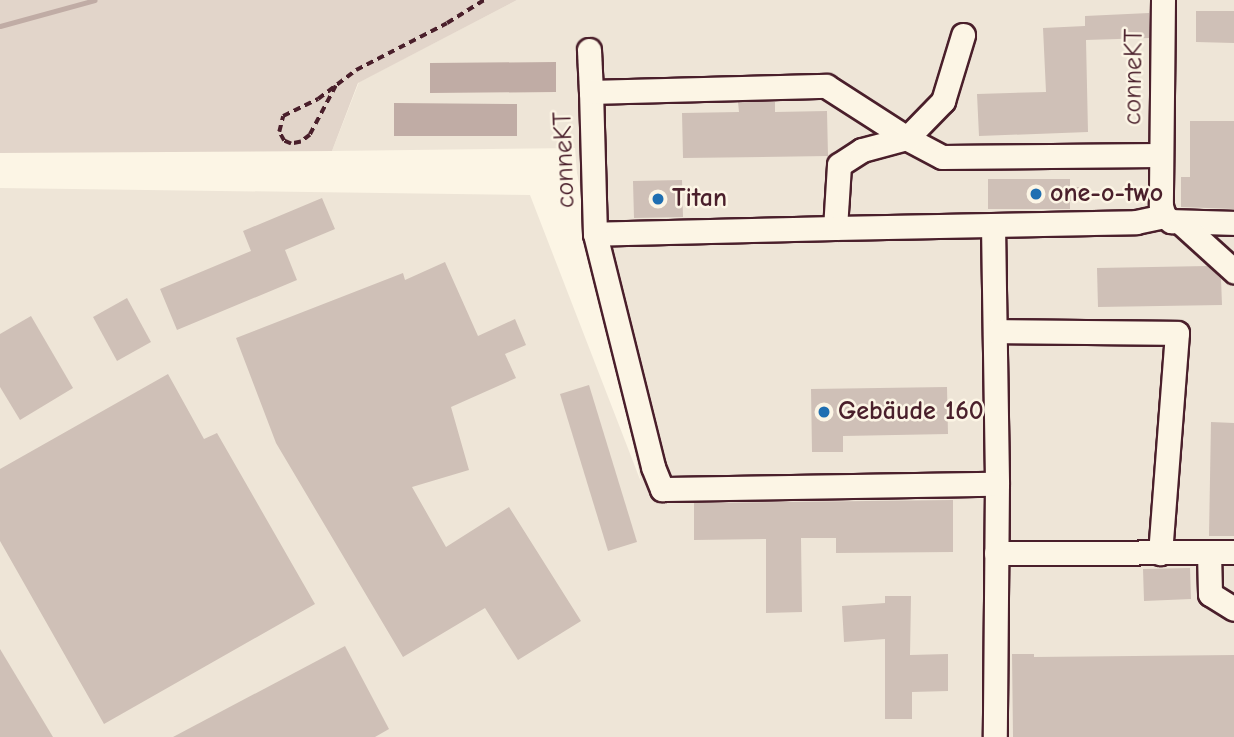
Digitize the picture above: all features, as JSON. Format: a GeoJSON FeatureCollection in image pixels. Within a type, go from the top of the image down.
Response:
{"type":"FeatureCollection","features":[{"type":"Feature","properties":{"kind":"street","name":"conneKT"},"geometry":{"type":"LineString","coordinates":[[1163,0],[1160,206],[1173,219]]}},
{"type":"Feature","properties":{"kind":"street"},"geometry":{"type":"LineString","coordinates":[[835,228],[839,165],[862,150],[907,138],[943,101],[963,35]]}},
{"type":"Feature","properties":{"kind":"street"},"geometry":{"type":"LineString","coordinates":[[589,50],[591,92]]}},
{"type":"Feature","properties":{"kind":"street","name":"conneKT"},"geometry":{"type":"LineString","coordinates":[[1160,155],[942,157],[826,86],[591,92],[595,234],[1173,219],[1234,223]]}},
{"type":"Feature","properties":{"kind":"street"},"geometry":{"type":"LineString","coordinates":[[1173,219],[1234,271]]}},
{"type":"Feature","properties":{"kind":"street"},"geometry":{"type":"LineString","coordinates":[[993,225],[997,484],[995,737]]}},
{"type":"Feature","properties":{"kind":"street"},"geometry":{"type":"LineString","coordinates":[[595,234],[653,467],[662,489],[997,484]]}},
{"type":"Feature","properties":{"kind":"street"},"geometry":{"type":"LineString","coordinates":[[995,331],[1177,333],[1160,553]]}},
{"type":"Feature","properties":{"kind":"street"},"geometry":{"type":"LineString","coordinates":[[1209,552],[1210,594],[1234,609]]}},
{"type":"Feature","properties":{"kind":"street"},"geometry":{"type":"LineString","coordinates":[[996,554],[1234,552]]}},
{"type":"Feature","properties":{"kind":"path"},"geometry":{"type":"LineString","coordinates":[[336,86],[310,135],[301,142],[291,144],[284,141],[279,132],[283,116],[318,99],[356,70],[447,23],[484,0]]}},
{"type":"Feature","properties":{"kind":"shaded area"},"geometry":{"type":"Polygon","coordinates":[[[0,0],[517,0],[358,83],[332,151],[0,153],[0,0]]]}},
{"type":"Feature","properties":{"kind":"shaded area"},"geometry":{"type":"Polygon","coordinates":[[[517,0],[1234,0],[1234,737],[0,737],[0,188],[530,195],[641,482],[577,173],[575,148],[332,151],[359,82],[517,0]]]}},
{"type":"Feature","properties":{"kind":"shaded area"},"geometry":{"type":"Polygon","coordinates":[[[556,62],[556,92],[430,93],[430,63],[556,62]]]}},
{"type":"Feature","properties":{"kind":"shaded area"},"geometry":{"type":"Polygon","coordinates":[[[394,103],[517,104],[517,136],[394,136],[394,103]]]}},
{"type":"Feature","properties":{"kind":"building"},"geometry":{"type":"Polygon","coordinates":[[[1196,11],[1234,11],[1234,43],[1196,42],[1196,11]]]}},
{"type":"Feature","properties":{"kind":"building"},"geometry":{"type":"Polygon","coordinates":[[[1149,13],[1149,38],[1086,40],[1088,132],[979,136],[977,94],[1046,92],[1043,28],[1085,26],[1085,16],[1149,13]]]}},
{"type":"Feature","properties":{"kind":"building"},"geometry":{"type":"Polygon","coordinates":[[[738,102],[775,102],[775,112],[827,111],[828,156],[683,158],[682,113],[739,112],[738,102]]]}},
{"type":"Feature","properties":{"kind":"building"},"geometry":{"type":"Polygon","coordinates":[[[1190,121],[1234,121],[1234,209],[1181,207],[1181,177],[1190,177],[1190,121]]]}},
{"type":"Feature","properties":{"kind":"building","name":"one-o-two"},"geometry":{"type":"Polygon","coordinates":[[[988,179],[1070,179],[1070,187],[1084,187],[1084,201],[1070,201],[1070,209],[988,209],[988,179]]]}},
{"type":"Feature","properties":{"kind":"building","name":"Titan"},"geometry":{"type":"Polygon","coordinates":[[[682,180],[683,217],[634,218],[633,181],[682,180]]]}},
{"type":"Feature","properties":{"kind":"building"},"geometry":{"type":"Polygon","coordinates":[[[322,198],[335,229],[285,250],[297,280],[177,330],[160,289],[251,251],[243,231],[322,198]]]}},
{"type":"Feature","properties":{"kind":"building"},"geometry":{"type":"Polygon","coordinates":[[[445,262],[478,336],[515,319],[526,345],[505,354],[516,378],[451,407],[469,470],[412,487],[446,547],[509,507],[581,621],[518,660],[485,608],[403,657],[276,443],[236,338],[403,273],[405,280],[445,262]]]}},
{"type":"Feature","properties":{"kind":"building"},"geometry":{"type":"Polygon","coordinates":[[[1208,266],[1221,279],[1222,305],[1098,307],[1097,268],[1208,266]]]}},
{"type":"Feature","properties":{"kind":"building"},"geometry":{"type":"Polygon","coordinates":[[[127,298],[151,342],[117,361],[93,317],[127,298]]]}},
{"type":"Feature","properties":{"kind":"building"},"geometry":{"type":"Polygon","coordinates":[[[31,316],[73,388],[20,420],[0,387],[0,334],[31,316]]]}},
{"type":"Feature","properties":{"kind":"building"},"geometry":{"type":"Polygon","coordinates":[[[168,374],[204,439],[217,433],[315,604],[104,724],[0,541],[0,469],[168,374]]]}},
{"type":"Feature","properties":{"kind":"building"},"geometry":{"type":"Polygon","coordinates":[[[589,385],[637,542],[608,551],[560,394],[589,385]]]}},
{"type":"Feature","properties":{"kind":"building"},"geometry":{"type":"Polygon","coordinates":[[[947,387],[948,434],[843,436],[843,452],[812,452],[811,389],[947,387]]]}},
{"type":"Feature","properties":{"kind":"building"},"geometry":{"type":"Polygon","coordinates":[[[1211,422],[1234,423],[1234,536],[1209,536],[1211,422]]]}},
{"type":"Feature","properties":{"kind":"building"},"geometry":{"type":"Polygon","coordinates":[[[953,500],[953,552],[836,553],[836,538],[801,538],[802,612],[766,613],[766,539],[694,540],[694,503],[953,500]]]}},
{"type":"Feature","properties":{"kind":"building"},"geometry":{"type":"Polygon","coordinates":[[[1190,568],[1191,599],[1144,601],[1143,569],[1190,568]]]}},
{"type":"Feature","properties":{"kind":"building"},"geometry":{"type":"Polygon","coordinates":[[[885,596],[911,596],[910,655],[948,654],[948,691],[912,692],[912,719],[885,719],[885,639],[844,642],[842,606],[885,603],[885,596]]]}},
{"type":"Feature","properties":{"kind":"building"},"geometry":{"type":"Polygon","coordinates":[[[345,646],[389,729],[375,737],[173,737],[345,646]]]}},
{"type":"Feature","properties":{"kind":"building"},"geometry":{"type":"Polygon","coordinates":[[[0,649],[53,737],[0,737],[0,649]]]}},
{"type":"Feature","properties":{"kind":"building"},"geometry":{"type":"Polygon","coordinates":[[[1012,654],[1034,654],[1034,657],[1234,655],[1234,737],[1013,737],[1012,654]]]}},
{"type":"Feature","properties":{"kind":"waterway"},"geometry":{"type":"LineString","coordinates":[[0,26],[95,0]]}},
{"type":"Feature","properties":{"kind":"place","name":"one-o-two"},"geometry":{"type":"Point","coordinates":[1036,194]}},
{"type":"Feature","properties":{"kind":"place","name":"Titan"},"geometry":{"type":"Point","coordinates":[658,199]}},
{"type":"Feature","properties":{"kind":"place","name":"Gebäude 160"},"geometry":{"type":"Point","coordinates":[824,412]}}]}
